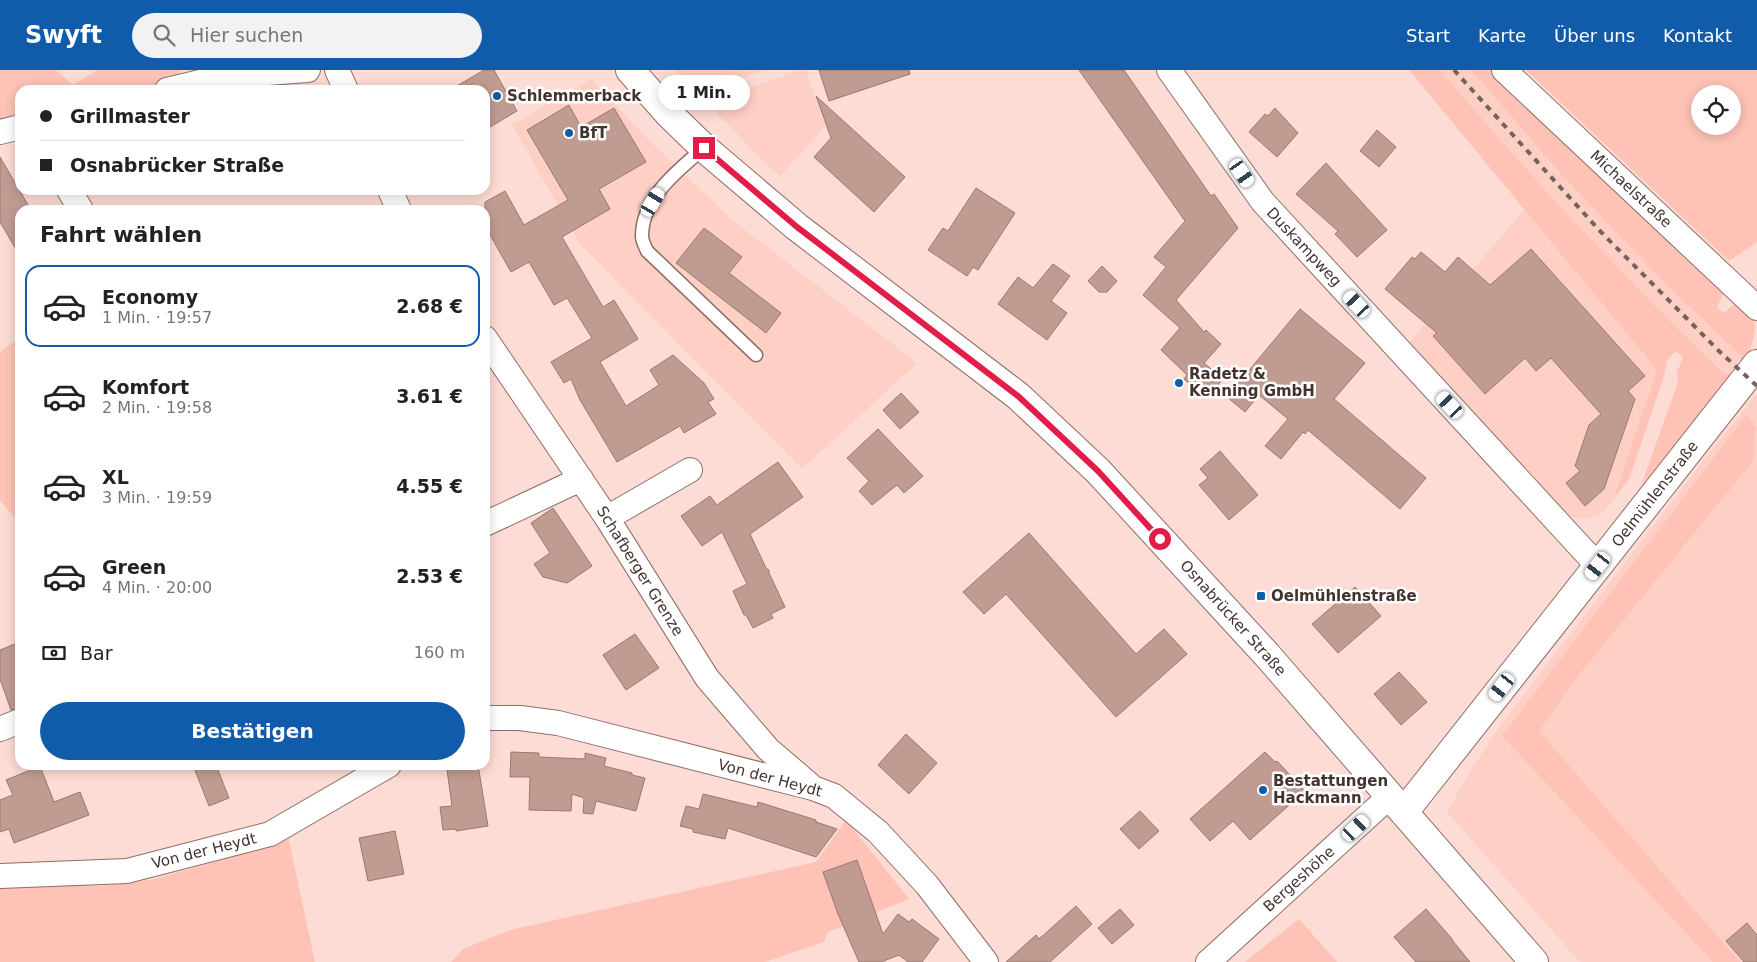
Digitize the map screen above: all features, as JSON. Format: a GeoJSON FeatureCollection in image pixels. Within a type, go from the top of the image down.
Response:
{"type":"FeatureCollection","features":[{"type":"Feature","properties":{"kind":"main road","name":"Osnabrücker Straße"},"geometry":{"type":"LineString","coordinates":[[630,70],[669,114],[704,148],[797,227],[1018,396],[1098,471],[1267,655],[1534,962]]}},
{"type":"Feature","properties":{"kind":"main road","name":"Oelmühlenstraße"},"geometry":{"type":"LineString","coordinates":[[1397,804],[1598,566],[1757,364]]}},
{"type":"Feature","properties":{"kind":"street"},"geometry":{"type":"LineString","coordinates":[[183,85],[223,73],[308,70]]}},
{"type":"Feature","properties":{"kind":"street"},"geometry":{"type":"LineString","coordinates":[[337,70],[344,85]]}},
{"type":"Feature","properties":{"kind":"street","name":"Duskampweg"},"geometry":{"type":"LineString","coordinates":[[1169,70],[1263,202],[1598,566]]}},
{"type":"Feature","properties":{"kind":"street","name":"Michaelstraße"},"geometry":{"type":"LineString","coordinates":[[1504,70],[1757,308]]}},
{"type":"Feature","properties":{"kind":"street"},"geometry":{"type":"LineString","coordinates":[[0,132],[15,128]]}},
{"type":"Feature","properties":{"kind":"street","name":"Schafberger Grenze"},"geometry":{"type":"LineString","coordinates":[[490,345],[607,518],[707,678],[768,749],[813,788]]}},
{"type":"Feature","properties":{"kind":"street"},"geometry":{"type":"LineString","coordinates":[[607,518],[690,470]]}},
{"type":"Feature","properties":{"kind":"street"},"geometry":{"type":"LineString","coordinates":[[490,522],[581,479]]}},
{"type":"Feature","properties":{"kind":"street","name":"Von der Heydt"},"geometry":{"type":"LineString","coordinates":[[490,718],[520,718],[558,723],[813,788],[834,796],[878,832],[927,885],[986,962]]}},
{"type":"Feature","properties":{"kind":"street"},"geometry":{"type":"LineString","coordinates":[[0,729],[15,723]]}},
{"type":"Feature","properties":{"kind":"street","name":"Von der Heydt"},"geometry":{"type":"LineString","coordinates":[[0,876],[127,870],[270,834],[380,770]]}},
{"type":"Feature","properties":{"kind":"street","name":"Bergeshöhe"},"geometry":{"type":"LineString","coordinates":[[1208,962],[1397,804]]}},
{"type":"Feature","properties":{"kind":"lane"},"geometry":{"type":"LineString","coordinates":[[704,148],[678,171],[660,191],[646,214],[642,238],[647,251],[756,355]]}},
{"type":"Feature","properties":{"kind":"shaded area"},"geometry":{"type":"Polygon","coordinates":[[[0,70],[56,70],[73,85],[15,85],[15,116],[0,120],[0,70]]]}},
{"type":"Feature","properties":{"kind":"shaded area"},"geometry":{"type":"Polygon","coordinates":[[[97,70],[180,70],[179,79],[156,85],[73,85],[97,70]]]}},
{"type":"Feature","properties":{"kind":"shaded area"},"geometry":{"type":"Polygon","coordinates":[[[675,70],[764,70],[699,95],[675,70]]]}},
{"type":"Feature","properties":{"kind":"shaded area"},"geometry":{"type":"Polygon","coordinates":[[[806,70],[825,127],[780,176],[744,143],[746,142],[713,110],[715,100],[806,70]]]}},
{"type":"Feature","properties":{"kind":"shaded area"},"geometry":{"type":"Polygon","coordinates":[[[1409,70],[1440,70],[1551,197],[1660,311],[1726,375],[1730,374],[1733,377],[1641,486],[1678,382],[1677,372],[1683,357],[1676,351],[1667,360],[1664,376],[1629,479],[1613,500],[1657,370],[1409,70]]]}},
{"type":"Feature","properties":{"kind":"shaded area"},"geometry":{"type":"Polygon","coordinates":[[[1440,70],[1471,70],[1567,181],[1701,318],[1741,356],[1730,374],[1727,375],[1660,311],[1551,197],[1440,70]]]}},
{"type":"Feature","properties":{"kind":"shaded area"},"geometry":{"type":"Polygon","coordinates":[[[1471,70],[1499,70],[1586,162],[1723,294],[1717,307],[1723,313],[1735,304],[1754,319],[1754,336],[1749,353],[1743,363],[1740,360],[1741,356],[1671,289],[1567,181],[1471,70]]]}},
{"type":"Feature","properties":{"kind":"shaded area"},"geometry":{"type":"Polygon","coordinates":[[[1526,70],[1757,70],[1757,242],[1729,261],[1526,70]]]}},
{"type":"Feature","properties":{"kind":"shaded area"},"geometry":{"type":"Polygon","coordinates":[[[591,79],[650,141],[731,219],[917,363],[802,469],[580,244],[512,125],[591,79]]]}},
{"type":"Feature","properties":{"kind":"shaded area"},"geometry":{"type":"Polygon","coordinates":[[[1525,209],[1658,370],[1613,500],[1598,516],[1585,519],[1572,517],[1561,509],[1410,342],[1525,209]]]}},
{"type":"Feature","properties":{"kind":"shaded area"},"geometry":{"type":"Polygon","coordinates":[[[15,341],[15,518],[0,500],[0,352],[15,341]]]}},
{"type":"Feature","properties":{"kind":"shaded area"},"geometry":{"type":"Polygon","coordinates":[[[1757,394],[1757,962],[1580,962],[1447,812],[1471,770],[1503,722],[1710,452],[1757,394]]]}},
{"type":"Feature","properties":{"kind":"shaded area"},"geometry":{"type":"Polygon","coordinates":[[[1747,414],[1756,427],[1753,461],[1575,680],[1539,731],[1740,962],[1713,962],[1502,736],[1747,414]]]}},
{"type":"Feature","properties":{"kind":"shaded area"},"geometry":{"type":"Polygon","coordinates":[[[846,820],[909,899],[827,933],[824,942],[765,962],[451,962],[463,949],[510,930],[816,862],[846,820]]]}},
{"type":"Feature","properties":{"kind":"shaded area"},"geometry":{"type":"Polygon","coordinates":[[[288,836],[315,962],[0,962],[0,881],[98,886],[151,880],[231,857],[288,836]]]}},
{"type":"Feature","properties":{"kind":"shaded area"},"geometry":{"type":"Polygon","coordinates":[[[1299,919],[1337,962],[1245,962],[1299,919]]]}},
{"type":"Feature","properties":{"kind":"building","name":"Schlemmerback"},"geometry":{"type":"Polygon","coordinates":[[[484,70],[494,70],[517,111],[490,127],[490,85],[458,85],[484,70]]]}},
{"type":"Feature","properties":{"kind":"building"},"geometry":{"type":"Polygon","coordinates":[[[819,70],[909,70],[910,74],[829,101],[819,70]]]}},
{"type":"Feature","properties":{"kind":"building"},"geometry":{"type":"Polygon","coordinates":[[[1079,70],[1124,70],[1211,196],[1214,194],[1238,228],[1176,300],[1204,332],[1206,330],[1221,344],[1204,363],[1223,379],[1207,398],[1184,379],[1187,375],[1161,350],[1180,328],[1143,295],[1166,267],[1154,257],[1185,221],[1079,70]]]}},
{"type":"Feature","properties":{"kind":"building"},"geometry":{"type":"Polygon","coordinates":[[[816,96],[905,177],[874,212],[814,157],[831,138],[816,96]]]}},
{"type":"Feature","properties":{"kind":"building"},"geometry":{"type":"Polygon","coordinates":[[[569,105],[581,127],[614,108],[646,162],[599,189],[610,209],[562,237],[603,307],[614,300],[638,339],[600,362],[626,406],[659,385],[650,370],[673,355],[704,383],[714,399],[708,402],[716,414],[684,433],[680,426],[617,462],[580,400],[571,379],[564,383],[551,362],[592,338],[567,298],[554,305],[529,262],[511,272],[490,235],[490,205],[485,205],[485,202],[505,191],[524,225],[568,200],[527,130],[569,105]]]}},
{"type":"Feature","properties":{"kind":"building"},"geometry":{"type":"Polygon","coordinates":[[[1275,108],[1298,133],[1277,157],[1249,132],[1265,114],[1268,116],[1275,108]]]}},
{"type":"Feature","properties":{"kind":"building"},"geometry":{"type":"Polygon","coordinates":[[[1377,130],[1396,147],[1379,167],[1360,151],[1377,130]]]}},
{"type":"Feature","properties":{"kind":"building"},"geometry":{"type":"Polygon","coordinates":[[[0,157],[15,183],[15,195],[22,195],[28,205],[15,205],[15,248],[0,222],[0,157]]]}},
{"type":"Feature","properties":{"kind":"building"},"geometry":{"type":"Polygon","coordinates":[[[1326,163],[1387,230],[1357,257],[1335,234],[1338,231],[1296,194],[1326,163]]]}},
{"type":"Feature","properties":{"kind":"building"},"geometry":{"type":"Polygon","coordinates":[[[976,188],[1015,213],[978,270],[973,267],[967,276],[928,250],[943,228],[948,231],[976,188]]]}},
{"type":"Feature","properties":{"kind":"building"},"geometry":{"type":"Polygon","coordinates":[[[704,228],[742,257],[729,273],[781,313],[766,333],[676,263],[704,228]]]}},
{"type":"Feature","properties":{"kind":"building"},"geometry":{"type":"Polygon","coordinates":[[[1531,249],[1645,376],[1628,391],[1635,399],[1604,489],[1585,506],[1566,483],[1580,471],[1575,466],[1589,425],[1601,414],[1551,358],[1536,371],[1525,358],[1485,394],[1433,336],[1437,333],[1385,289],[1412,257],[1415,259],[1421,252],[1445,272],[1458,257],[1490,285],[1531,249]]]}},
{"type":"Feature","properties":{"kind":"building"},"geometry":{"type":"Polygon","coordinates":[[[1053,264],[1070,276],[1051,301],[1067,313],[1047,340],[998,304],[1018,277],[1033,288],[1053,264]]]}},
{"type":"Feature","properties":{"kind":"building"},"geometry":{"type":"Polygon","coordinates":[[[1102,266],[1117,281],[1107,292],[1099,292],[1088,281],[1102,266]]]}},
{"type":"Feature","properties":{"kind":"building"},"geometry":{"type":"Polygon","coordinates":[[[1300,309],[1365,363],[1334,399],[1426,478],[1400,509],[1308,430],[1305,434],[1303,432],[1281,459],[1265,446],[1288,419],[1259,395],[1245,412],[1227,397],[1300,309]]]}},
{"type":"Feature","properties":{"kind":"building"},"geometry":{"type":"Polygon","coordinates":[[[901,393],[919,412],[900,429],[883,410],[901,393]]]}},
{"type":"Feature","properties":{"kind":"building"},"geometry":{"type":"Polygon","coordinates":[[[878,429],[923,476],[904,493],[897,485],[872,505],[859,491],[869,481],[847,458],[878,429]]]}},
{"type":"Feature","properties":{"kind":"building"},"geometry":{"type":"Polygon","coordinates":[[[1220,451],[1258,495],[1229,520],[1199,485],[1208,478],[1200,469],[1220,451]]]}},
{"type":"Feature","properties":{"kind":"building"},"geometry":{"type":"Polygon","coordinates":[[[778,462],[803,497],[750,534],[766,568],[769,570],[785,607],[771,614],[773,618],[753,628],[746,615],[744,615],[733,591],[747,584],[722,532],[702,546],[681,516],[710,496],[717,505],[778,462]]]}},
{"type":"Feature","properties":{"kind":"building"},"geometry":{"type":"Polygon","coordinates":[[[553,508],[592,566],[567,583],[543,577],[534,564],[550,553],[531,523],[553,508]]]}},
{"type":"Feature","properties":{"kind":"building"},"geometry":{"type":"Polygon","coordinates":[[[1029,533],[1136,654],[1164,629],[1187,654],[1116,717],[1006,594],[984,614],[963,592],[1029,533]]]}},
{"type":"Feature","properties":{"kind":"building"},"geometry":{"type":"Polygon","coordinates":[[[1355,587],[1381,616],[1338,653],[1312,624],[1355,587]]]}},
{"type":"Feature","properties":{"kind":"building"},"geometry":{"type":"Polygon","coordinates":[[[635,634],[659,668],[626,690],[603,655],[635,634]]]}},
{"type":"Feature","properties":{"kind":"building"},"geometry":{"type":"Polygon","coordinates":[[[15,644],[15,709],[11,710],[0,679],[0,650],[15,644]]]}},
{"type":"Feature","properties":{"kind":"building"},"geometry":{"type":"Polygon","coordinates":[[[1399,672],[1427,702],[1401,725],[1374,694],[1399,672]]]}},
{"type":"Feature","properties":{"kind":"building"},"geometry":{"type":"Polygon","coordinates":[[[906,734],[937,763],[909,794],[878,765],[906,734]]]}},
{"type":"Feature","properties":{"kind":"building"},"geometry":{"type":"Polygon","coordinates":[[[511,752],[539,753],[539,757],[585,759],[585,753],[606,758],[604,766],[645,778],[636,811],[596,801],[593,814],[583,813],[584,798],[572,794],[571,811],[529,810],[530,777],[510,777],[511,752]]]}},
{"type":"Feature","properties":{"kind":"building","name":"Bestattungen Hackmann"},"geometry":{"type":"Polygon","coordinates":[[[1265,752],[1275,762],[1277,761],[1305,791],[1250,840],[1233,821],[1210,841],[1190,819],[1265,752]]]}},
{"type":"Feature","properties":{"kind":"building"},"geometry":{"type":"Polygon","coordinates":[[[30,770],[42,770],[54,802],[80,792],[89,815],[14,843],[9,829],[0,832],[0,800],[13,795],[6,780],[30,770]]]}},
{"type":"Feature","properties":{"kind":"building"},"geometry":{"type":"Polygon","coordinates":[[[195,770],[218,770],[229,798],[209,806],[195,770]]]}},
{"type":"Feature","properties":{"kind":"building"},"geometry":{"type":"Polygon","coordinates":[[[447,770],[479,770],[488,826],[456,831],[456,829],[443,830],[440,807],[452,806],[447,770]]]}},
{"type":"Feature","properties":{"kind":"building"},"geometry":{"type":"Polygon","coordinates":[[[703,794],[757,807],[758,802],[816,820],[816,822],[837,829],[816,857],[728,828],[725,839],[693,832],[693,829],[680,826],[686,806],[699,809],[703,794]]]}},
{"type":"Feature","properties":{"kind":"building"},"geometry":{"type":"Polygon","coordinates":[[[1140,811],[1159,831],[1139,849],[1120,829],[1140,811]]]}},
{"type":"Feature","properties":{"kind":"building"},"geometry":{"type":"Polygon","coordinates":[[[395,831],[404,874],[368,881],[359,838],[395,831]]]}},
{"type":"Feature","properties":{"kind":"building"},"geometry":{"type":"Polygon","coordinates":[[[857,860],[883,934],[898,914],[909,922],[912,919],[939,939],[922,962],[908,962],[899,955],[881,962],[859,962],[838,914],[823,872],[857,860]]]}},
{"type":"Feature","properties":{"kind":"building"},"geometry":{"type":"Polygon","coordinates":[[[1076,906],[1092,924],[1050,962],[1006,962],[1036,935],[1039,939],[1076,906]]]}},
{"type":"Feature","properties":{"kind":"building"},"geometry":{"type":"Polygon","coordinates":[[[1120,909],[1134,925],[1112,944],[1098,928],[1120,909]]]}},
{"type":"Feature","properties":{"kind":"building"},"geometry":{"type":"Polygon","coordinates":[[[1426,909],[1470,962],[1416,962],[1394,937],[1426,909]]]}},
{"type":"Feature","properties":{"kind":"building"},"geometry":{"type":"Polygon","coordinates":[[[1747,923],[1757,935],[1757,962],[1744,962],[1726,941],[1747,923]]]}},
{"type":"Feature","properties":{"kind":"railway"},"geometry":{"type":"LineString","coordinates":[[1454,70],[1600,231],[1720,352],[1757,386]]}},
{"type":"Feature","properties":{"kind":"place","name":"Schlemmerback"},"geometry":{"type":"Point","coordinates":[497,96]}},
{"type":"Feature","properties":{"kind":"place","name":"BfT"},"geometry":{"type":"Point","coordinates":[569,133]}},
{"type":"Feature","properties":{"kind":"place","name":"Radetz & Kenning GmbH"},"geometry":{"type":"Point","coordinates":[1179,383]}},
{"type":"Feature","properties":{"kind":"place","name":"Oelmühlenstraße"},"geometry":{"type":"Point","coordinates":[1261,596]}},
{"type":"Feature","properties":{"kind":"place","name":"Bestattungen Hackmann"},"geometry":{"type":"Point","coordinates":[1263,790]}},
{"type":"Feature","properties":{"kind":"route"},"geometry":{"type":"LineString","coordinates":[[704,148],[797,227],[1018,396],[1098,471],[1160,539]]}}]}
